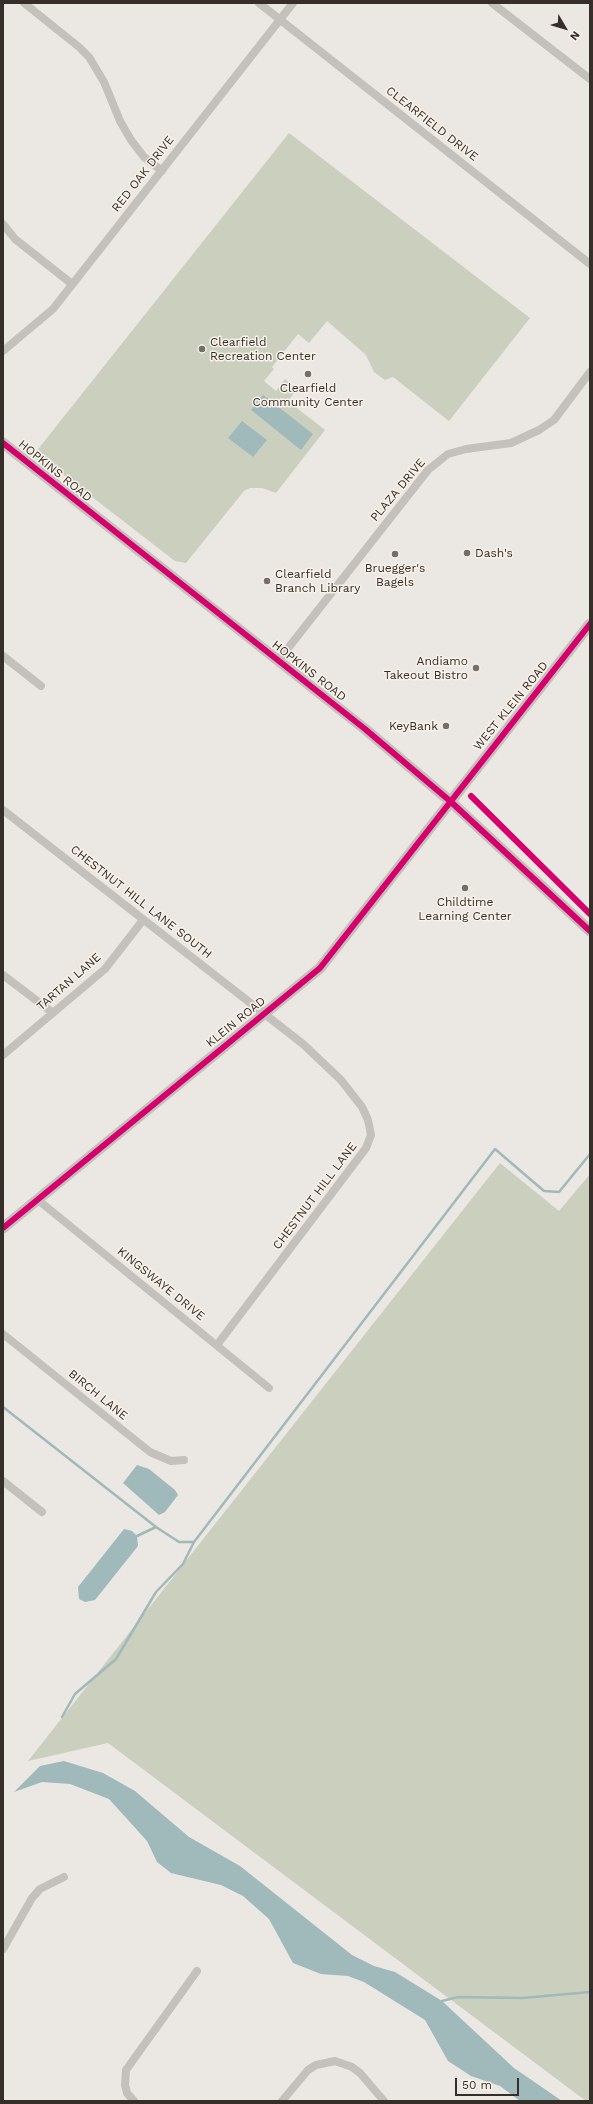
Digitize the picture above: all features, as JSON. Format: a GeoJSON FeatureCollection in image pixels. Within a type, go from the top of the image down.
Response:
{"type":"FeatureCollection","features":[{"type":"Feature","properties":{"kind":"street"},"geometry":{"type":"LineString","coordinates":[[24,3],[79,46],[89,57],[104,82],[120,121],[131,140],[144,157],[162,171]]}},
{"type":"Feature","properties":{"kind":"street","name":"CLEARFIELD DRIVE"},"geometry":{"type":"LineString","coordinates":[[259,3],[590,264]]}},
{"type":"Feature","properties":{"kind":"street","name":"RED OAK DRIVE"},"geometry":{"type":"LineString","coordinates":[[3,351],[44,318],[162,171],[293,3]]}},
{"type":"Feature","properties":{"kind":"street"},"geometry":{"type":"LineString","coordinates":[[492,3],[590,79]]}},
{"type":"Feature","properties":{"kind":"street"},"geometry":{"type":"LineString","coordinates":[[3,224],[15,239],[72,284]]}},
{"type":"Feature","properties":{"kind":"street","name":"PLAZA DRIVE"},"geometry":{"type":"LineString","coordinates":[[278,661],[428,470],[448,454],[466,449],[511,443],[539,430],[554,420],[590,372]]}},
{"type":"Feature","properties":{"kind":"street","name":"HOPKINS ROAD"},"geometry":{"type":"LineString","coordinates":[[3,444],[365,729],[450,801],[590,931]]}},
{"type":"Feature","properties":{"kind":"street","name":"WEST KLEIN ROAD"},"geometry":{"type":"LineString","coordinates":[[450,801],[590,624]]}},
{"type":"Feature","properties":{"kind":"street"},"geometry":{"type":"LineString","coordinates":[[3,656],[41,686]]}},
{"type":"Feature","properties":{"kind":"street","name":"KLEIN ROAD"},"geometry":{"type":"LineString","coordinates":[[3,1228],[320,968],[450,801]]}},
{"type":"Feature","properties":{"kind":"street","name":"CHESTNUT HILL LANE SOUTH"},"geometry":{"type":"LineString","coordinates":[[3,810],[264,1013]]}},
{"type":"Feature","properties":{"kind":"street","name":"TARTAN LANE"},"geometry":{"type":"LineString","coordinates":[[3,1055],[105,969],[143,920]]}},
{"type":"Feature","properties":{"kind":"street"},"geometry":{"type":"LineString","coordinates":[[3,975],[53,1014]]}},
{"type":"Feature","properties":{"kind":"street","name":"CHESTNUT HILL LANE"},"geometry":{"type":"LineString","coordinates":[[217,1345],[366,1148],[371,1135],[368,1120],[362,1107],[341,1080],[303,1044],[264,1013]]}},
{"type":"Feature","properties":{"kind":"street","name":"KINGSWAYE DRIVE"},"geometry":{"type":"LineString","coordinates":[[38,1200],[269,1388]]}},
{"type":"Feature","properties":{"kind":"street","name":"BIRCH LANE"},"geometry":{"type":"LineString","coordinates":[[3,1334],[150,1452],[170,1461],[184,1460]]}},
{"type":"Feature","properties":{"kind":"street"},"geometry":{"type":"LineString","coordinates":[[3,1481],[42,1512]]}},
{"type":"Feature","properties":{"kind":"street"},"geometry":{"type":"LineString","coordinates":[[3,1949],[32,1898],[40,1889],[64,1877]]}},
{"type":"Feature","properties":{"kind":"street"},"geometry":{"type":"LineString","coordinates":[[134,2101],[127,2093],[125,2085],[126,2070],[197,1971]]}},
{"type":"Feature","properties":{"kind":"street"},"geometry":{"type":"LineString","coordinates":[[282,2101],[308,2070],[316,2065],[335,2062],[352,2067],[360,2073],[384,2101]]}},
{"type":"Feature","properties":{"kind":"green space","name":"Clearfield Recreation Center"},"geometry":{"type":"Polygon","coordinates":[[[289,133],[530,318],[449,421],[393,377],[385,380],[374,372],[366,355],[327,321],[309,343],[298,334],[272,367],[274,369],[264,381],[276,391],[285,379],[297,389],[288,401],[325,430],[276,493],[262,488],[250,488],[244,491],[186,563],[175,561],[35,453],[289,133]]]}},
{"type":"Feature","properties":{"kind":"green space"},"geometry":{"type":"Polygon","coordinates":[[[500,1163],[559,1211],[590,1174],[590,2101],[586,2101],[108,1743],[28,1761],[500,1163]]]}},
{"type":"Feature","properties":{"kind":"water"},"geometry":{"type":"Polygon","coordinates":[[[263,395],[313,434],[301,450],[251,410],[263,395]]]}},
{"type":"Feature","properties":{"kind":"water"},"geometry":{"type":"Polygon","coordinates":[[[242,421],[267,440],[253,457],[228,438],[242,421]]]}},
{"type":"Feature","properties":{"kind":"water"},"geometry":{"type":"Polygon","coordinates":[[[137,1465],[149,1469],[175,1490],[178,1495],[165,1512],[159,1515],[123,1483],[137,1465]]]}},
{"type":"Feature","properties":{"kind":"water"},"geometry":{"type":"Polygon","coordinates":[[[124,1529],[132,1531],[137,1536],[138,1546],[95,1600],[85,1602],[79,1599],[78,1587],[124,1529]]]}},
{"type":"Feature","properties":{"kind":"water"},"geometry":{"type":"Polygon","coordinates":[[[64,1761],[103,1773],[135,1791],[189,1837],[240,1866],[352,1955],[374,1966],[395,1972],[442,2001],[514,2068],[562,2101],[520,2101],[500,2086],[471,2076],[448,2061],[425,2020],[364,1982],[348,1976],[321,1974],[293,1963],[269,1919],[243,1896],[221,1885],[171,1873],[157,1862],[147,1841],[109,1799],[70,1784],[42,1782],[14,1792],[40,1766],[64,1761]]]}},
{"type":"Feature","properties":{"kind":"waterway"},"geometry":{"type":"LineString","coordinates":[[3,1407],[156,1527],[179,1542],[194,1542],[495,1149],[544,1191],[559,1192],[590,1154]]}},
{"type":"Feature","properties":{"kind":"waterway"},"geometry":{"type":"LineString","coordinates":[[137,1536],[156,1527]]}},
{"type":"Feature","properties":{"kind":"waterway"},"geometry":{"type":"LineString","coordinates":[[62,1717],[75,1694],[116,1659],[156,1592],[183,1564],[194,1542]]}},
{"type":"Feature","properties":{"kind":"waterway"},"geometry":{"type":"LineString","coordinates":[[442,2001],[458,1997],[522,1998],[590,1992]]}},
{"type":"Feature","properties":{"kind":"cycle path"},"geometry":{"type":"LineString","coordinates":[[3,443],[365,729],[450,801],[590,931]]}},
{"type":"Feature","properties":{"kind":"cycle path"},"geometry":{"type":"LineString","coordinates":[[3,1228],[320,968],[590,624]]}},
{"type":"Feature","properties":{"kind":"cycle path"},"geometry":{"type":"LineString","coordinates":[[471,796],[590,914]]}},
{"type":"Feature","properties":{"kind":"place","name":"Clearfield Recreation Center"},"geometry":{"type":"Point","coordinates":[202,349]}},
{"type":"Feature","properties":{"kind":"place","name":"Clearfield Community Center"},"geometry":{"type":"Point","coordinates":[308,374]}},
{"type":"Feature","properties":{"kind":"place","name":"Dash's"},"geometry":{"type":"Point","coordinates":[467,553]}},
{"type":"Feature","properties":{"kind":"place","name":"Bruegger's Bagels"},"geometry":{"type":"Point","coordinates":[395,554]}},
{"type":"Feature","properties":{"kind":"place","name":"Clearfield Branch Library"},"geometry":{"type":"Point","coordinates":[267,581]}},
{"type":"Feature","properties":{"kind":"place","name":"Andiamo Takeout Bistro"},"geometry":{"type":"Point","coordinates":[476,668]}},
{"type":"Feature","properties":{"kind":"place","name":"KeyBank"},"geometry":{"type":"Point","coordinates":[446,726]}},
{"type":"Feature","properties":{"kind":"place","name":"Childtime Learning Center"},"geometry":{"type":"Point","coordinates":[465,888]}}]}
